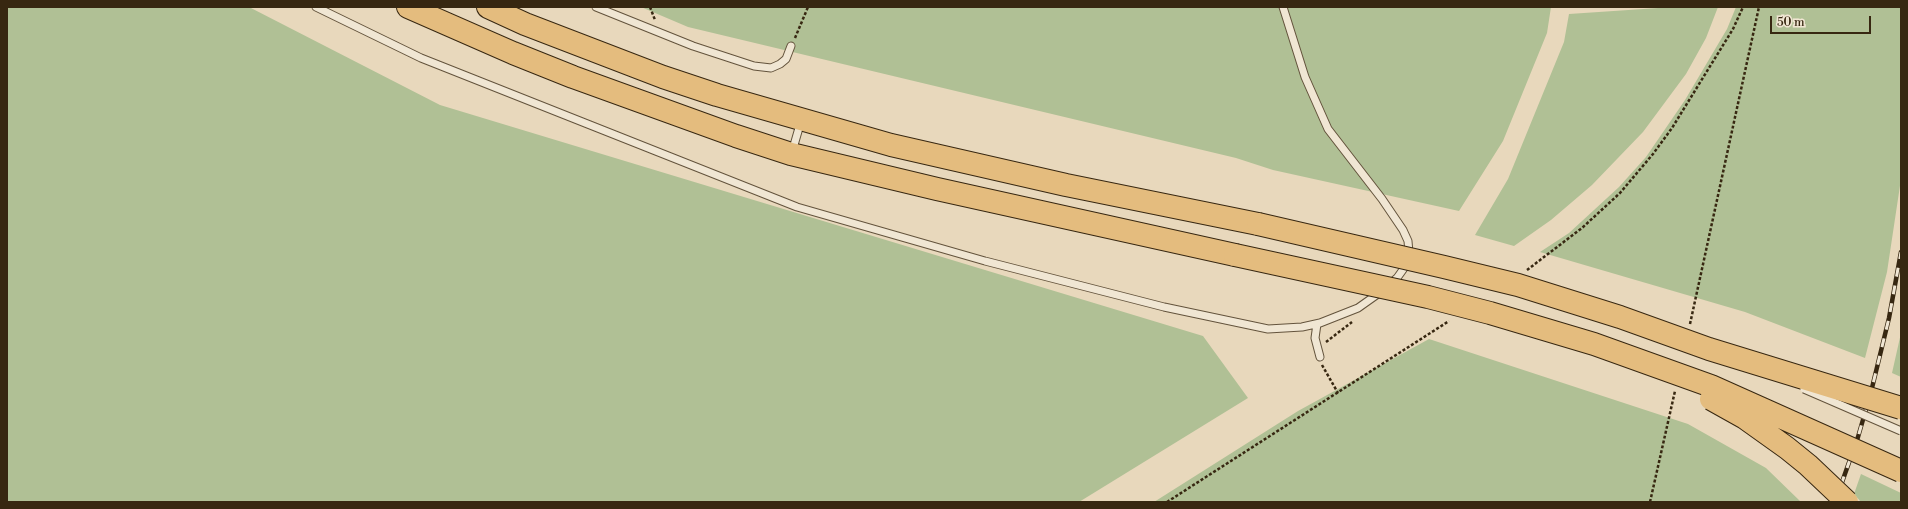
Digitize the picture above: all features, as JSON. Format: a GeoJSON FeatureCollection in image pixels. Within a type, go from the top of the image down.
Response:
{"type":"FeatureCollection","features":[{"type":"Feature","properties":{"kind":"main road"},"geometry":{"type":"LineString","coordinates":[[408,7],[499,47],[573,77],[736,136],[791,154],[937,190],[1370,284],[1490,313],[1594,344],[1718,388],[1901,471]]}},
{"type":"Feature","properties":{"kind":"main road"},"geometry":{"type":"LineString","coordinates":[[488,7],[525,24],[717,95],[891,145],[1066,184],[1258,224],[1430,263],[1518,285],[1620,317],[1709,349],[1901,408]]}},
{"type":"Feature","properties":{"kind":"main road"},"geometry":{"type":"LineString","coordinates":[[1643,361],[1745,418],[1765,431],[1808,465],[1847,502]]}},
{"type":"Feature","properties":{"kind":"lane"},"geometry":{"type":"LineString","coordinates":[[316,7],[422,58],[797,207],[985,261],[1186,312],[1268,329],[1302,327],[1317,324],[1358,308],[1398,278],[1406,264],[1409,253],[1408,241],[1403,230],[1382,199],[1328,129],[1305,77],[1283,7]]}},
{"type":"Feature","properties":{"kind":"lane"},"geometry":{"type":"LineString","coordinates":[[596,7],[693,46],[754,66],[771,68],[780,64],[786,59],[791,46]]}},
{"type":"Feature","properties":{"kind":"lane"},"geometry":{"type":"LineString","coordinates":[[791,154],[801,119]]}},
{"type":"Feature","properties":{"kind":"lane"},"geometry":{"type":"LineString","coordinates":[[1317,324],[1315,338],[1320,357]]}},
{"type":"Feature","properties":{"kind":"lane"},"geometry":{"type":"LineString","coordinates":[[1709,349],[1776,378]]}},
{"type":"Feature","properties":{"kind":"lane"},"geometry":{"type":"LineString","coordinates":[[1798,386],[1901,431]]}},
{"type":"Feature","properties":{"kind":"path"},"geometry":{"type":"LineString","coordinates":[[791,46],[808,7]]}},
{"type":"Feature","properties":{"kind":"path"},"geometry":{"type":"LineString","coordinates":[[1689,328],[1759,7]]}},
{"type":"Feature","properties":{"kind":"path"},"geometry":{"type":"LineString","coordinates":[[1320,357],[1322,364],[1338,393]]}},
{"type":"Feature","properties":{"kind":"path"},"geometry":{"type":"LineString","coordinates":[[1650,502],[1676,388]]}},
{"type":"Feature","properties":{"kind":"green space"},"geometry":{"type":"Polygon","coordinates":[[[7,7],[249,7],[440,105],[1203,336],[1248,398],[1079,502],[7,502],[7,7]]]}},
{"type":"Feature","properties":{"kind":"green space"},"geometry":{"type":"Polygon","coordinates":[[[641,7],[1551,7],[1547,33],[1503,141],[1459,211],[1273,170],[1236,158],[688,27],[641,7]]]}},
{"type":"Feature","properties":{"kind":"green space"},"geometry":{"type":"Polygon","coordinates":[[[1673,7],[1718,7],[1706,38],[1686,74],[1643,132],[1592,185],[1551,220],[1514,246],[1475,235],[1508,179],[1564,42],[1569,14],[1673,7]]]}},
{"type":"Feature","properties":{"kind":"green space"},"geometry":{"type":"Polygon","coordinates":[[[1736,7],[1901,7],[1901,179],[1887,272],[1865,358],[1745,312],[1540,252],[1569,233],[1619,187],[1646,157],[1685,100],[1727,29],[1736,7]]]}},
{"type":"Feature","properties":{"kind":"green space"},"geometry":{"type":"Polygon","coordinates":[[[1901,333],[1901,377],[1892,373],[1901,333]]]}},
{"type":"Feature","properties":{"kind":"green space"},"geometry":{"type":"Polygon","coordinates":[[[1429,339],[1688,424],[1766,468],[1801,502],[1154,502],[1298,411],[1429,339]]]}},
{"type":"Feature","properties":{"kind":"green space"},"geometry":{"type":"Polygon","coordinates":[[[1861,474],[1901,493],[1901,502],[1861,502],[1854,494],[1861,474]]]}},
{"type":"Feature","properties":{"kind":"railway"},"geometry":{"type":"LineString","coordinates":[[1835,502],[1858,437],[1871,392],[1889,318],[1901,252]]}}]}
